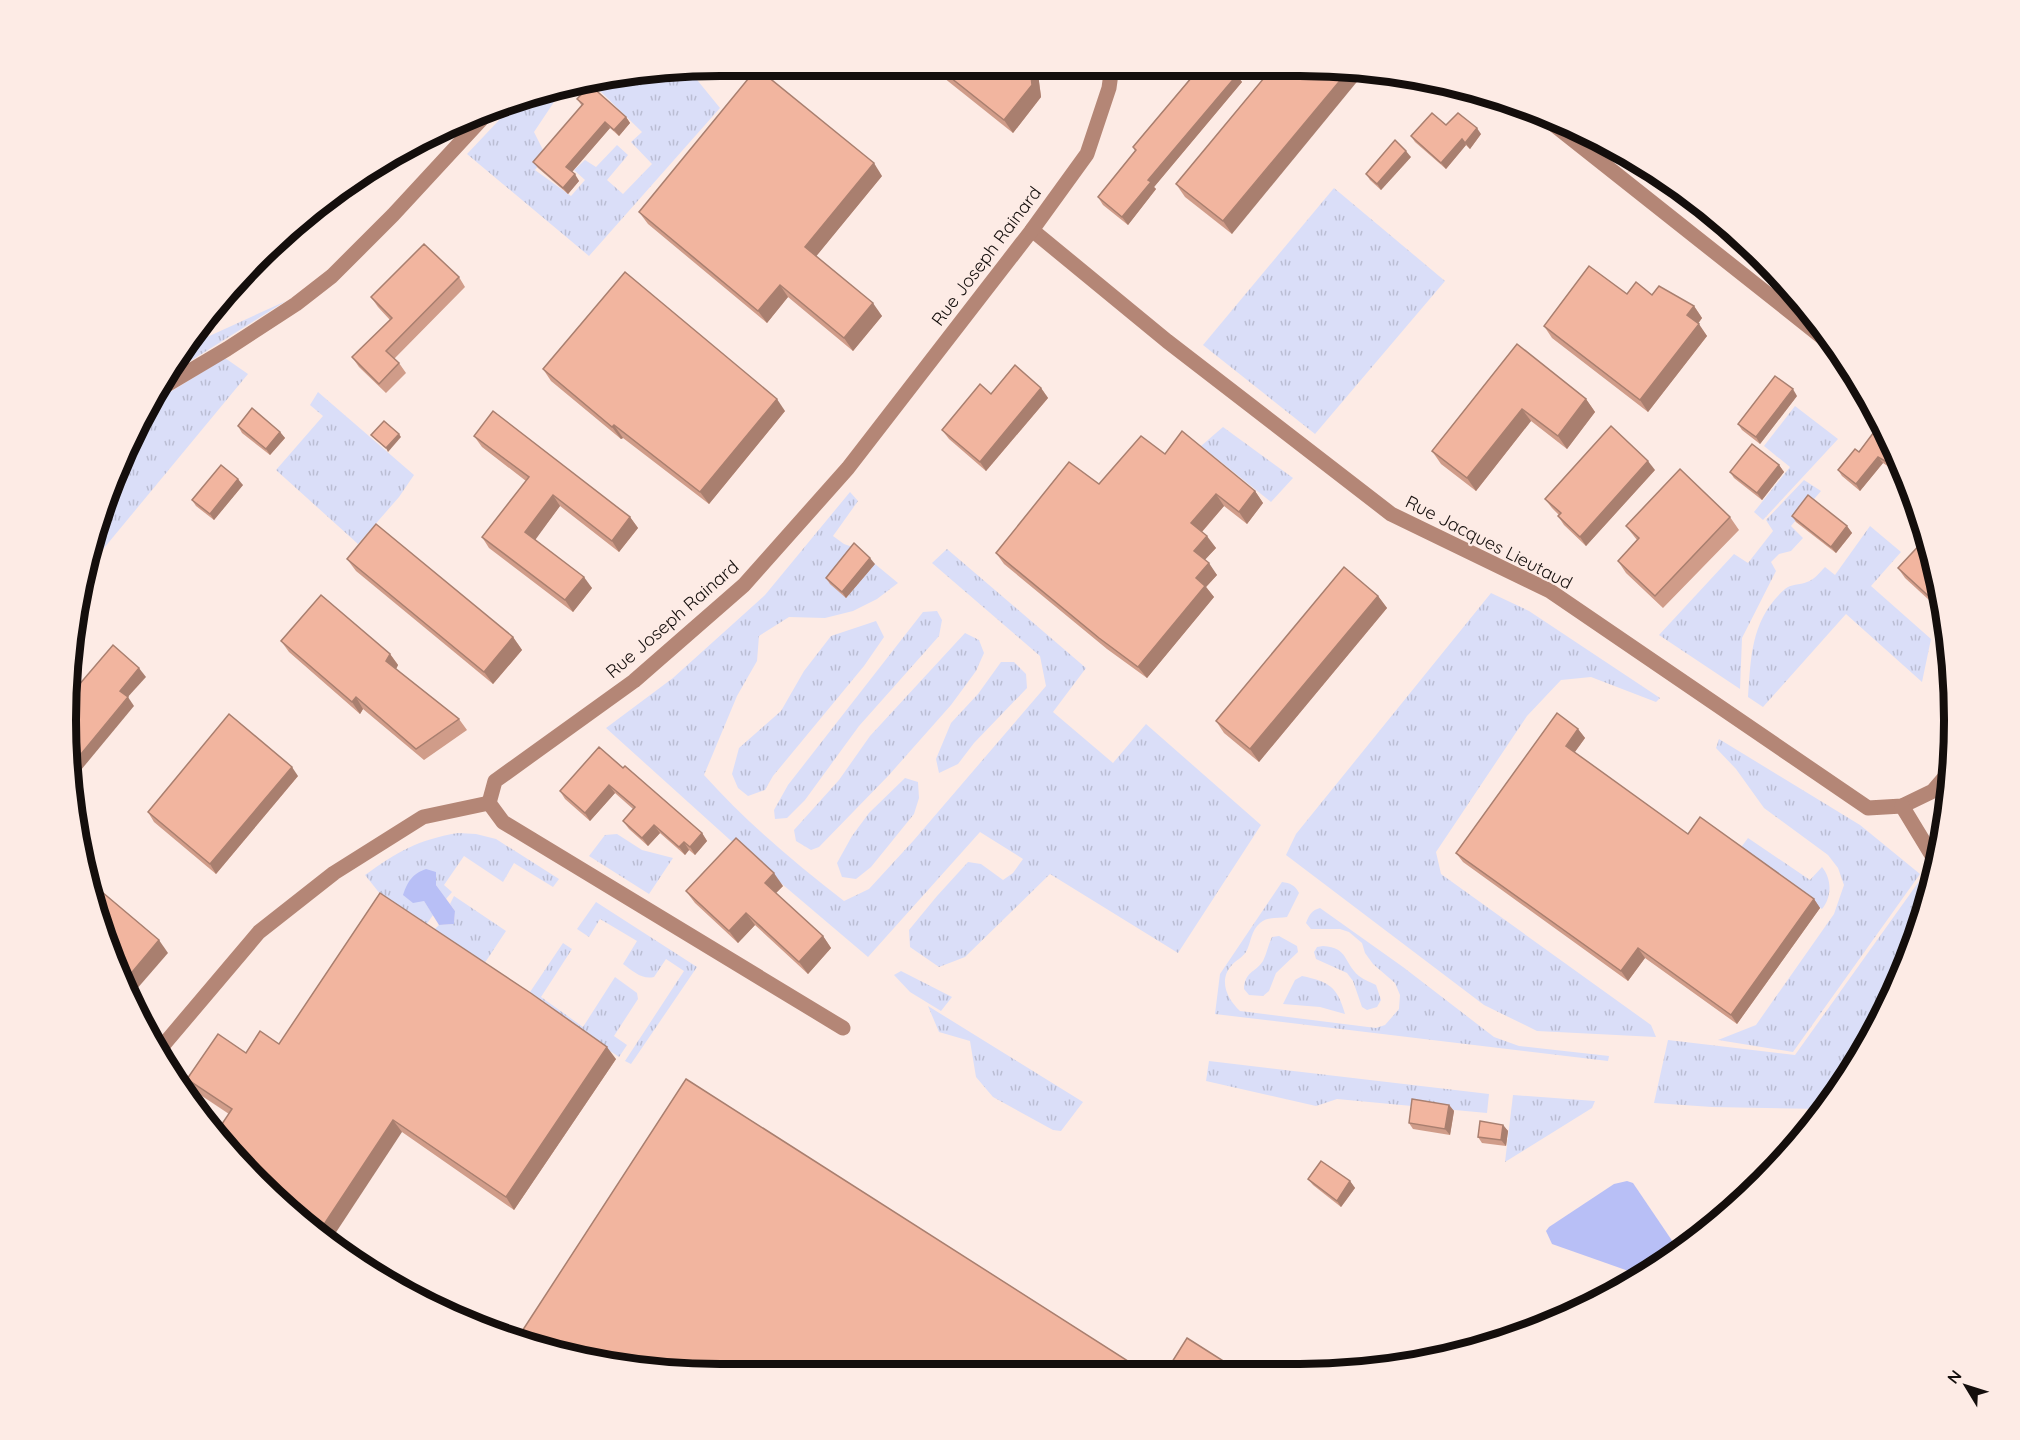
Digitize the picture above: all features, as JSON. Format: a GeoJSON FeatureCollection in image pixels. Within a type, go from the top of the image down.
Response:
{"type":"FeatureCollection","features":[{"type":"Feature","properties":{"kind":"street","name":"Rue Joseph Rainard"},"geometry":{"type":"LineString","coordinates":[[489,802],[495,781],[634,681],[744,585],[848,468],[1032,230],[1087,154],[1109,88],[1111,76]]}},
{"type":"Feature","properties":{"kind":"street"},"geometry":{"type":"LineString","coordinates":[[174,381],[286,311],[332,276],[393,215],[477,124]]}},
{"type":"Feature","properties":{"kind":"street"},"geometry":{"type":"LineString","coordinates":[[1566,134],[1812,329]]}},
{"type":"Feature","properties":{"kind":"street","name":"Rue Jacques Lieutaud"},"geometry":{"type":"LineString","coordinates":[[1032,230],[1167,341],[1391,514],[1550,591],[1868,808],[1902,806],[1933,791],[1940,783]]}},
{"type":"Feature","properties":{"kind":"street"},"geometry":{"type":"LineString","coordinates":[[164,1044],[259,932],[334,873],[423,817],[489,802],[503,822],[843,1028]]}},
{"type":"Feature","properties":{"kind":"street"},"geometry":{"type":"LineString","coordinates":[[1902,806],[1930,852]]}},
{"type":"Feature","properties":{"kind":"green space"},"geometry":{"type":"Polygon","coordinates":[[[695,77],[720,108],[589,256],[467,154],[505,114],[557,97],[534,132],[546,156],[535,170],[571,196],[585,180],[574,170],[585,160],[596,167],[617,145],[628,155],[607,180],[623,194],[652,164],[631,142],[642,132],[597,88],[636,82],[695,77]]]}},
{"type":"Feature","properties":{"kind":"green space"},"geometry":{"type":"Polygon","coordinates":[[[1334,188],[1445,281],[1315,434],[1203,345],[1334,188]]]}},
{"type":"Feature","properties":{"kind":"green space"},"geometry":{"type":"Polygon","coordinates":[[[286,301],[183,366],[201,340],[286,301]]]}},
{"type":"Feature","properties":{"kind":"green space"},"geometry":{"type":"Polygon","coordinates":[[[225,358],[248,374],[97,556],[125,474],[164,396],[225,358]]]}},
{"type":"Feature","properties":{"kind":"green space"},"geometry":{"type":"Polygon","coordinates":[[[318,392],[414,475],[399,497],[358,544],[276,470],[323,416],[310,405],[318,392]]]}},
{"type":"Feature","properties":{"kind":"green space"},"geometry":{"type":"Polygon","coordinates":[[[1795,406],[1838,439],[1763,520],[1754,512],[1790,467],[1764,446],[1795,406]]]}},
{"type":"Feature","properties":{"kind":"green space"},"geometry":{"type":"Polygon","coordinates":[[[1223,427],[1293,478],[1271,502],[1201,446],[1223,427]]]}},
{"type":"Feature","properties":{"kind":"green space"},"geometry":{"type":"Polygon","coordinates":[[[1804,480],[1821,491],[1791,526],[1803,538],[1791,551],[1779,554],[1771,562],[1776,571],[1742,638],[1740,689],[1659,635],[1734,554],[1748,563],[1773,531],[1766,520],[1804,480]]]}},
{"type":"Feature","properties":{"kind":"green space"},"geometry":{"type":"Polygon","coordinates":[[[850,492],[858,501],[833,536],[844,544],[858,549],[846,598],[875,564],[898,583],[877,599],[853,611],[825,618],[789,617],[759,636],[757,661],[737,696],[704,775],[771,841],[844,901],[869,889],[1046,686],[1040,656],[932,563],[947,549],[1086,668],[1053,712],[1113,763],[1146,724],[1261,825],[1178,953],[1050,874],[965,957],[939,967],[910,947],[909,930],[968,862],[981,864],[1003,880],[1013,873],[1023,859],[980,832],[868,957],[729,839],[606,728],[673,678],[765,595],[850,492]]]}},
{"type":"Feature","properties":{"kind":"green space"},"geometry":{"type":"Polygon","coordinates":[[[1870,526],[1901,552],[1871,586],[1931,639],[1922,682],[1846,614],[1763,707],[1748,697],[1752,653],[1765,613],[1787,587],[1810,581],[1825,567],[1835,575],[1870,526]]]}},
{"type":"Feature","properties":{"kind":"green space"},"geometry":{"type":"Polygon","coordinates":[[[1491,593],[1529,611],[1660,698],[1656,702],[1591,677],[1561,680],[1527,716],[1436,852],[1441,874],[1651,1025],[1656,1037],[1537,1031],[1484,1005],[1286,855],[1296,834],[1491,593]]]}},
{"type":"Feature","properties":{"kind":"green space"},"geometry":{"type":"Polygon","coordinates":[[[937,611],[942,620],[939,636],[859,726],[805,800],[787,818],[775,819],[774,810],[788,785],[923,612],[937,611]]]}},
{"type":"Feature","properties":{"kind":"green space"},"geometry":{"type":"Polygon","coordinates":[[[876,621],[884,637],[864,666],[773,776],[765,790],[748,796],[738,788],[732,774],[739,748],[781,711],[804,671],[831,636],[876,621]]]}},
{"type":"Feature","properties":{"kind":"green space"},"geometry":{"type":"Polygon","coordinates":[[[965,633],[979,640],[984,653],[976,671],[951,705],[889,775],[819,847],[811,850],[796,841],[794,830],[839,780],[870,736],[965,633]]]}},
{"type":"Feature","properties":{"kind":"green space"},"geometry":{"type":"Polygon","coordinates":[[[1001,662],[1014,662],[1026,674],[1027,688],[974,743],[958,764],[939,773],[936,759],[951,723],[978,694],[1001,662]]]}},
{"type":"Feature","properties":{"kind":"green space"},"geometry":{"type":"Polygon","coordinates":[[[1719,739],[1860,825],[1920,874],[1793,1052],[1718,1040],[1756,1025],[1834,914],[1844,885],[1838,868],[1828,855],[1764,808],[1736,769],[1716,748],[1719,739]]]}},
{"type":"Feature","properties":{"kind":"green space"},"geometry":{"type":"Polygon","coordinates":[[[905,778],[918,782],[919,798],[914,814],[871,867],[856,879],[842,877],[837,863],[852,836],[869,813],[905,778]]]}},
{"type":"Feature","properties":{"kind":"green space"},"geometry":{"type":"Polygon","coordinates":[[[458,833],[476,834],[496,839],[559,879],[553,887],[514,863],[503,882],[464,856],[444,885],[452,892],[446,899],[436,885],[424,901],[433,915],[424,928],[389,905],[365,875],[388,859],[420,843],[458,833]]]}},
{"type":"Feature","properties":{"kind":"green space"},"geometry":{"type":"Polygon","coordinates":[[[617,834],[642,850],[673,858],[649,894],[589,856],[605,835],[617,834]]]}},
{"type":"Feature","properties":{"kind":"green space"},"geometry":{"type":"Polygon","coordinates":[[[1748,838],[1810,880],[1822,867],[1828,877],[1830,888],[1828,899],[1822,909],[1739,850],[1748,838]]]}},
{"type":"Feature","properties":{"kind":"green space"},"geometry":{"type":"Polygon","coordinates":[[[1925,873],[1895,966],[1877,1005],[1835,1078],[1813,1109],[1712,1107],[1654,1103],[1668,1040],[1795,1055],[1925,873]]]}},
{"type":"Feature","properties":{"kind":"green space"},"geometry":{"type":"Polygon","coordinates":[[[1282,882],[1292,885],[1299,893],[1287,917],[1266,919],[1257,926],[1246,952],[1232,965],[1226,977],[1228,995],[1240,1011],[1376,1028],[1385,1025],[1399,1009],[1400,995],[1395,983],[1373,964],[1365,953],[1362,943],[1349,932],[1340,929],[1311,929],[1306,923],[1311,913],[1320,908],[1403,967],[1494,1037],[1519,1046],[1609,1056],[1608,1061],[1215,1014],[1220,974],[1282,882]]]}},
{"type":"Feature","properties":{"kind":"green space"},"geometry":{"type":"Polygon","coordinates":[[[454,896],[506,931],[482,967],[431,933],[439,925],[454,924],[455,911],[450,904],[454,896]]]}},
{"type":"Feature","properties":{"kind":"green space"},"geometry":{"type":"Polygon","coordinates":[[[596,902],[697,967],[631,1064],[625,1061],[684,971],[666,959],[654,977],[642,976],[623,964],[637,941],[600,919],[589,937],[577,929],[596,902]]]}},
{"type":"Feature","properties":{"kind":"green space"},"geometry":{"type":"Polygon","coordinates":[[[1279,936],[1297,946],[1298,952],[1276,973],[1269,991],[1263,996],[1249,995],[1244,989],[1248,975],[1263,961],[1272,937],[1279,936]]]}},
{"type":"Feature","properties":{"kind":"green space"},"geometry":{"type":"Polygon","coordinates":[[[563,943],[572,949],[541,997],[583,1027],[615,977],[637,993],[638,999],[614,1036],[627,1045],[619,1057],[528,995],[563,943]]]}},
{"type":"Feature","properties":{"kind":"green space"},"geometry":{"type":"Polygon","coordinates":[[[1317,947],[1331,947],[1342,953],[1359,976],[1376,985],[1381,1000],[1377,1007],[1367,1010],[1362,1007],[1353,981],[1347,973],[1316,959],[1314,952],[1317,947]]]}},
{"type":"Feature","properties":{"kind":"green space"},"geometry":{"type":"Polygon","coordinates":[[[901,971],[952,997],[941,1011],[910,992],[894,975],[901,971]]]}},
{"type":"Feature","properties":{"kind":"green space"},"geometry":{"type":"Polygon","coordinates":[[[1302,976],[1331,987],[1339,997],[1345,1014],[1320,1007],[1283,1004],[1295,980],[1302,976]]]}},
{"type":"Feature","properties":{"kind":"green space"},"geometry":{"type":"Polygon","coordinates":[[[928,1006],[1083,1102],[1061,1131],[1053,1130],[993,1097],[976,1077],[970,1041],[939,1032],[928,1006]]]}},
{"type":"Feature","properties":{"kind":"green space"},"geometry":{"type":"Polygon","coordinates":[[[1209,1061],[1489,1094],[1487,1113],[1337,1099],[1316,1106],[1206,1081],[1209,1061]]]}},
{"type":"Feature","properties":{"kind":"green space"},"geometry":{"type":"Polygon","coordinates":[[[1513,1095],[1595,1101],[1592,1108],[1505,1162],[1513,1095]]]}},
{"type":"Feature","properties":{"kind":"water"},"geometry":{"type":"Polygon","coordinates":[[[426,869],[436,872],[436,885],[455,911],[454,924],[439,925],[424,901],[413,903],[403,895],[411,879],[426,869]]]}},
{"type":"Feature","properties":{"kind":"water"},"geometry":{"type":"Polygon","coordinates":[[[1627,1181],[1633,1183],[1674,1244],[1631,1272],[1552,1244],[1546,1231],[1614,1184],[1627,1181]]]}},
{"type":"Feature","properties":{"kind":"building"},"geometry":{"type":"Polygon","coordinates":[[[750,76],[767,76],[874,163],[805,247],[873,303],[844,338],[780,285],[758,311],[639,212],[750,76]]]}},
{"type":"Feature","properties":{"kind":"building"},"geometry":{"type":"Polygon","coordinates":[[[949,76],[1031,76],[1032,85],[1004,120],[949,76]]]}},
{"type":"Feature","properties":{"kind":"building"},"geometry":{"type":"Polygon","coordinates":[[[1236,76],[1148,180],[1151,182],[1122,217],[1098,197],[1136,150],[1133,147],[1192,77],[1236,76]]]}},
{"type":"Feature","properties":{"kind":"building"},"geometry":{"type":"Polygon","coordinates":[[[1266,76],[1342,78],[1223,221],[1176,184],[1266,76]]]}},
{"type":"Feature","properties":{"kind":"building"},"geometry":{"type":"Polygon","coordinates":[[[594,89],[626,117],[614,130],[605,122],[566,167],[575,174],[563,188],[533,162],[583,104],[577,99],[584,91],[594,89]]]}},
{"type":"Feature","properties":{"kind":"building"},"geometry":{"type":"Polygon","coordinates":[[[1432,113],[1446,125],[1458,113],[1477,128],[1465,143],[1462,139],[1441,163],[1411,136],[1432,113]]]}},
{"type":"Feature","properties":{"kind":"building"},"geometry":{"type":"Polygon","coordinates":[[[1395,140],[1406,151],[1377,184],[1366,174],[1395,140]]]}},
{"type":"Feature","properties":{"kind":"building"},"geometry":{"type":"Polygon","coordinates":[[[424,244],[459,277],[386,351],[399,363],[379,384],[352,357],[392,318],[371,297],[424,244]]]}},
{"type":"Feature","properties":{"kind":"building"},"geometry":{"type":"Polygon","coordinates":[[[1589,266],[1627,294],[1636,282],[1652,295],[1659,286],[1694,306],[1687,315],[1699,324],[1640,400],[1544,326],[1589,266]]]}},
{"type":"Feature","properties":{"kind":"building"},"geometry":{"type":"Polygon","coordinates":[[[625,272],[777,399],[700,492],[614,425],[612,427],[543,369],[625,272]]]}},
{"type":"Feature","properties":{"kind":"building"},"geometry":{"type":"Polygon","coordinates":[[[1517,344],[1586,399],[1558,436],[1522,409],[1467,478],[1432,451],[1517,344]]]}},
{"type":"Feature","properties":{"kind":"building"},"geometry":{"type":"Polygon","coordinates":[[[1015,365],[1041,388],[980,462],[942,430],[980,384],[991,394],[1015,365]]]}},
{"type":"Feature","properties":{"kind":"building"},"geometry":{"type":"Polygon","coordinates":[[[1775,376],[1793,389],[1756,437],[1738,424],[1775,376]]]}},
{"type":"Feature","properties":{"kind":"building"},"geometry":{"type":"Polygon","coordinates":[[[252,408],[280,432],[266,449],[238,426],[252,408]]]}},
{"type":"Feature","properties":{"kind":"building"},"geometry":{"type":"Polygon","coordinates":[[[493,411],[630,517],[612,541],[553,495],[525,532],[584,577],[565,600],[482,537],[529,477],[474,436],[493,411]]]}},
{"type":"Feature","properties":{"kind":"building"},"geometry":{"type":"Polygon","coordinates":[[[384,421],[399,434],[386,448],[371,435],[384,421]]]}},
{"type":"Feature","properties":{"kind":"building"},"geometry":{"type":"Polygon","coordinates":[[[1611,426],[1648,461],[1580,537],[1558,516],[1561,513],[1545,499],[1611,426]]]}},
{"type":"Feature","properties":{"kind":"building"},"geometry":{"type":"Polygon","coordinates":[[[1182,431],[1255,491],[1239,512],[1216,494],[1191,523],[1207,536],[1194,551],[1209,563],[1196,578],[1205,586],[1138,667],[1099,638],[996,553],[1069,462],[1099,484],[1141,436],[1165,454],[1182,431]]]}},
{"type":"Feature","properties":{"kind":"building"},"geometry":{"type":"Polygon","coordinates":[[[1875,431],[1888,458],[1885,461],[1878,457],[1856,484],[1838,470],[1855,449],[1859,452],[1875,431]]]}},
{"type":"Feature","properties":{"kind":"building"},"geometry":{"type":"Polygon","coordinates":[[[1752,444],[1779,465],[1757,493],[1730,472],[1752,444]]]}},
{"type":"Feature","properties":{"kind":"building"},"geometry":{"type":"Polygon","coordinates":[[[221,465],[238,479],[210,514],[192,500],[221,465]]]}},
{"type":"Feature","properties":{"kind":"building"},"geometry":{"type":"Polygon","coordinates":[[[1680,469],[1730,517],[1655,596],[1618,561],[1639,538],[1626,526],[1680,469]]]}},
{"type":"Feature","properties":{"kind":"building"},"geometry":{"type":"Polygon","coordinates":[[[1808,495],[1847,526],[1831,547],[1792,516],[1808,495]]]}},
{"type":"Feature","properties":{"kind":"building"},"geometry":{"type":"Polygon","coordinates":[[[376,524],[513,637],[484,672],[347,559],[376,524]]]}},
{"type":"Feature","properties":{"kind":"building"},"geometry":{"type":"Polygon","coordinates":[[[854,543],[870,558],[842,592],[826,578],[854,543]]]}},
{"type":"Feature","properties":{"kind":"building"},"geometry":{"type":"Polygon","coordinates":[[[1919,545],[1932,599],[1898,568],[1919,545]]]}},
{"type":"Feature","properties":{"kind":"building"},"geometry":{"type":"Polygon","coordinates":[[[1344,567],[1378,596],[1250,749],[1216,721],[1344,567]]]}},
{"type":"Feature","properties":{"kind":"building"},"geometry":{"type":"Polygon","coordinates":[[[321,595],[390,654],[386,661],[459,719],[416,749],[356,697],[352,702],[281,641],[321,595]]]}},
{"type":"Feature","properties":{"kind":"building"},"geometry":{"type":"Polygon","coordinates":[[[113,645],[139,668],[120,691],[128,697],[78,758],[76,720],[78,686],[113,645]]]}},
{"type":"Feature","properties":{"kind":"building"},"geometry":{"type":"Polygon","coordinates":[[[1557,713],[1578,729],[1566,746],[1688,834],[1700,817],[1814,899],[1731,1015],[1638,948],[1621,971],[1456,853],[1557,713]]]}},
{"type":"Feature","properties":{"kind":"building"},"geometry":{"type":"Polygon","coordinates":[[[229,714],[292,767],[210,864],[148,812],[229,714]]]}},
{"type":"Feature","properties":{"kind":"building"},"geometry":{"type":"Polygon","coordinates":[[[599,747],[623,768],[625,766],[702,833],[690,847],[684,842],[679,847],[654,825],[642,838],[623,821],[635,807],[609,785],[585,813],[560,791],[599,747]]]}},
{"type":"Feature","properties":{"kind":"building"},"geometry":{"type":"Polygon","coordinates":[[[736,838],[774,873],[765,883],[823,936],[799,962],[746,913],[729,931],[686,891],[736,838]]]}},
{"type":"Feature","properties":{"kind":"building"},"geometry":{"type":"Polygon","coordinates":[[[99,889],[159,940],[129,975],[99,889]]]}},
{"type":"Feature","properties":{"kind":"building"},"geometry":{"type":"Polygon","coordinates":[[[380,893],[607,1047],[506,1197],[393,1120],[323,1226],[265,1175],[221,1126],[232,1109],[187,1079],[218,1034],[246,1053],[260,1031],[279,1044],[380,893]]]}},
{"type":"Feature","properties":{"kind":"building"},"geometry":{"type":"Polygon","coordinates":[[[686,1079],[1133,1364],[720,1364],[678,1362],[594,1351],[553,1342],[522,1332],[686,1079]]]}},
{"type":"Feature","properties":{"kind":"building"},"geometry":{"type":"Polygon","coordinates":[[[1412,1099],[1449,1105],[1445,1129],[1409,1123],[1412,1099]]]}},
{"type":"Feature","properties":{"kind":"building"},"geometry":{"type":"Polygon","coordinates":[[[1480,1121],[1503,1125],[1501,1140],[1478,1137],[1480,1121]]]}},
{"type":"Feature","properties":{"kind":"building"},"geometry":{"type":"Polygon","coordinates":[[[1321,1161],[1350,1181],[1337,1201],[1308,1179],[1321,1161]]]}},
{"type":"Feature","properties":{"kind":"building"},"geometry":{"type":"Polygon","coordinates":[[[1187,1338],[1228,1364],[1171,1364],[1187,1338]]]}}]}
